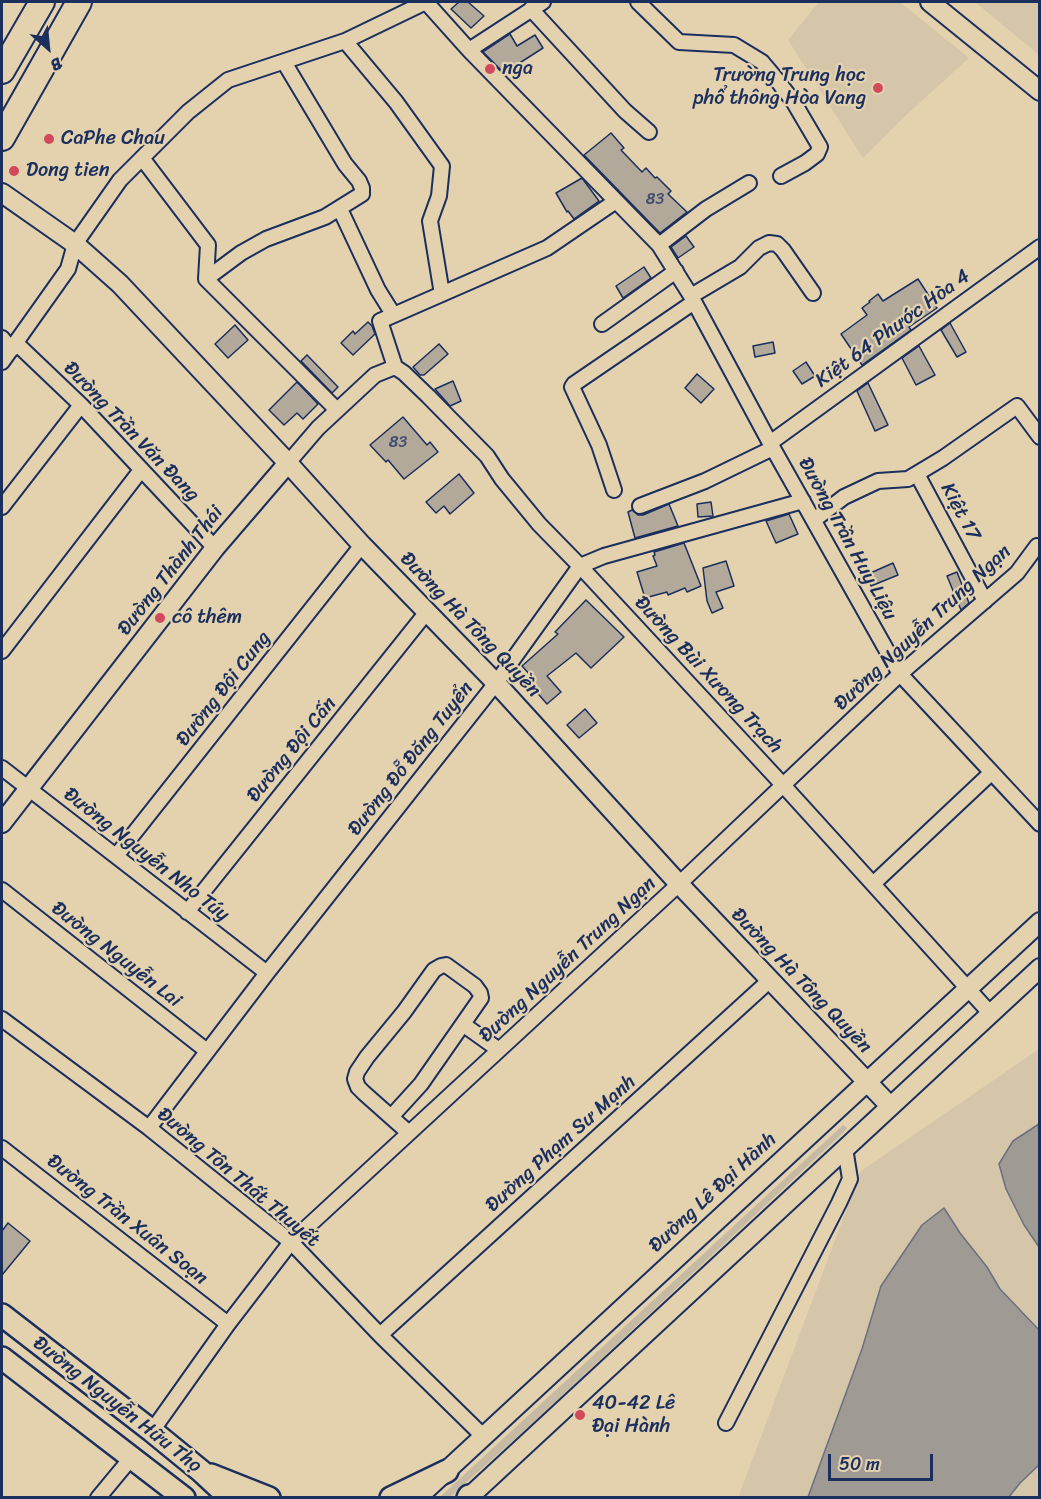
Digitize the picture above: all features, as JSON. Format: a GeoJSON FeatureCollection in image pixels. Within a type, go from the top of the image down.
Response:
{"type":"FeatureCollection","features":[{"type":"Feature","properties":{"kind":"highway"},"geometry":{"type":"LineString","coordinates":[[2,71],[42,2]]}},
{"type":"Feature","properties":{"kind":"highway"},"geometry":{"type":"LineString","coordinates":[[2,138],[79,2]]}},
{"type":"Feature","properties":{"kind":"main road"},"geometry":{"type":"LineString","coordinates":[[930,2],[1040,91]]}},
{"type":"Feature","properties":{"kind":"main road","name":"Đường Hà Tông Quyền"},"geometry":{"type":"LineString","coordinates":[[2,193],[75,244],[120,284],[288,463],[362,546],[496,683],[679,885],[890,1106]]}},
{"type":"Feature","properties":{"kind":"main road","name":"Đường Thành Thái"},"geometry":{"type":"LineString","coordinates":[[2,823],[215,548],[288,463]]}},
{"type":"Feature","properties":{"kind":"main road","name":"Đường Lê Đại Hành"},"geometry":{"type":"LineString","coordinates":[[417,1497],[1040,922]]}},
{"type":"Feature","properties":{"kind":"main road"},"geometry":{"type":"LineString","coordinates":[[468,1497],[1040,968]]}},
{"type":"Feature","properties":{"kind":"main road","name":"Đường Nguyễn Hữu Thọ"},"geometry":{"type":"LineString","coordinates":[[2,1315],[152,1431],[230,1497]]}},
{"type":"Feature","properties":{"kind":"main road","name":"Đường Nguyễn Hữu Thọ"},"geometry":{"type":"LineString","coordinates":[[2,1359],[183,1496]]}},
{"type":"Feature","properties":{"kind":"main road"},"geometry":{"type":"LineString","coordinates":[[201,1471],[269,1497]]}},
{"type":"Feature","properties":{"kind":"main road"},"geometry":{"type":"LineString","coordinates":[[391,1497],[447,1471]]}},
{"type":"Feature","properties":{"kind":"street"},"geometry":{"type":"LineString","coordinates":[[2,362],[68,269],[75,244],[120,180],[188,112],[228,81],[345,41],[426,2]]}},
{"type":"Feature","properties":{"kind":"street","name":"Đường Trần Huy Liệu"},"geometry":{"type":"LineString","coordinates":[[426,2],[469,50],[659,245],[692,299],[900,674],[1040,824]]}},
{"type":"Feature","properties":{"kind":"street"},"geometry":{"type":"LineString","coordinates":[[469,50],[543,2]]}},
{"type":"Feature","properties":{"kind":"street"},"geometry":{"type":"LineString","coordinates":[[638,2],[679,42],[734,45],[762,62],[773,75],[793,102],[820,147],[817,154],[805,163],[781,176]]}},
{"type":"Feature","properties":{"kind":"street"},"geometry":{"type":"LineString","coordinates":[[531,9],[625,111],[649,132]]}},
{"type":"Feature","properties":{"kind":"street"},"geometry":{"type":"LineString","coordinates":[[345,41],[396,102],[442,166],[439,196],[430,221],[442,294]]}},
{"type":"Feature","properties":{"kind":"street"},"geometry":{"type":"LineString","coordinates":[[206,279],[241,253],[267,239],[325,217],[362,194],[359,181],[345,164],[284,62]]}},
{"type":"Feature","properties":{"kind":"street"},"geometry":{"type":"LineString","coordinates":[[142,158],[208,245],[206,279],[338,410]]}},
{"type":"Feature","properties":{"kind":"street"},"geometry":{"type":"LineString","coordinates":[[659,245],[706,209],[749,183]]}},
{"type":"Feature","properties":{"kind":"street"},"geometry":{"type":"LineString","coordinates":[[395,367],[380,321],[547,248],[616,201]]}},
{"type":"Feature","properties":{"kind":"street"},"geometry":{"type":"LineString","coordinates":[[339,209],[378,290],[393,314]]}},
{"type":"Feature","properties":{"kind":"street"},"geometry":{"type":"LineString","coordinates":[[614,490],[599,445],[572,387],[574,384],[740,267],[759,248],[769,243],[777,244],[813,293]]}},
{"type":"Feature","properties":{"kind":"street","name":"Kiệt 64 Phước Hòa 4"},"geometry":{"type":"LineString","coordinates":[[640,506],[705,481],[772,446],[1040,247]]}},
{"type":"Feature","properties":{"kind":"street"},"geometry":{"type":"LineString","coordinates":[[602,324],[676,271]]}},
{"type":"Feature","properties":{"kind":"street","name":"Đường Trần Văn Đang"},"geometry":{"type":"LineString","coordinates":[[2,338],[81,405],[215,548]]}},
{"type":"Feature","properties":{"kind":"street","name":"Đường Thành Thái"},"geometry":{"type":"LineString","coordinates":[[288,463],[318,428],[375,375],[395,367]]}},
{"type":"Feature","properties":{"kind":"street","name":"Đường Bùi Xương Trạch"},"geometry":{"type":"LineString","coordinates":[[395,367],[428,396],[487,456],[502,479],[539,524],[783,785],[990,1013]]}},
{"type":"Feature","properties":{"kind":"street"},"geometry":{"type":"LineString","coordinates":[[2,507],[81,405]]}},
{"type":"Feature","properties":{"kind":"street"},"geometry":{"type":"LineString","coordinates":[[813,520],[844,497],[878,481],[908,479],[943,458],[1017,406],[1040,437]]}},
{"type":"Feature","properties":{"kind":"street"},"geometry":{"type":"LineString","coordinates":[[2,651],[141,470]]}},
{"type":"Feature","properties":{"kind":"street","name":"Kiệt 17"},"geometry":{"type":"LineString","coordinates":[[916,474],[985,601]]}},
{"type":"Feature","properties":{"kind":"street"},"geometry":{"type":"LineString","coordinates":[[580,566],[604,556],[802,501]]}},
{"type":"Feature","properties":{"kind":"street","name":"Đường Nguyễn Trung Ngạn"},"geometry":{"type":"LineString","coordinates":[[152,1431],[228,1324],[291,1242],[679,885],[900,674],[1017,573],[1039,544]]}},
{"type":"Feature","properties":{"kind":"street","name":"Đường Đội Cung"},"geometry":{"type":"LineString","coordinates":[[116,856],[362,546]]}},
{"type":"Feature","properties":{"kind":"street","name":"Đường Đỗ Đăng Tuyển"},"geometry":{"type":"LineString","coordinates":[[149,1128],[267,973],[496,683],[580,566]]}},
{"type":"Feature","properties":{"kind":"street","name":"Đường Đội Cấn"},"geometry":{"type":"LineString","coordinates":[[187,912],[426,613]]}},
{"type":"Feature","properties":{"kind":"street","name":"Đường Nguyễn Nho Túy"},"geometry":{"type":"LineString","coordinates":[[2,768],[267,973]]}},
{"type":"Feature","properties":{"kind":"street"},"geometry":{"type":"LineString","coordinates":[[873,884],[991,773]]}},
{"type":"Feature","properties":{"kind":"street","name":"Đường Nguyễn Lai"},"geometry":{"type":"LineString","coordinates":[[2,890],[207,1051]]}},
{"type":"Feature","properties":{"kind":"street"},"geometry":{"type":"LineString","coordinates":[[391,1117],[421,1084],[479,1004],[480,993],[475,986],[446,965],[434,970],[357,1072],[358,1087],[391,1117],[409,1133]]}},
{"type":"Feature","properties":{"kind":"street","name":"Đường Phạm Sư Mạnh"},"geometry":{"type":"LineString","coordinates":[[380,1335],[769,981]]}},
{"type":"Feature","properties":{"kind":"street","name":"Đường Tôn Thất Thuyết"},"geometry":{"type":"LineString","coordinates":[[2,1018],[149,1128],[291,1242],[380,1335],[484,1437]]}},
{"type":"Feature","properties":{"kind":"street"},"geometry":{"type":"LineString","coordinates":[[464,1024],[499,1050]]}},
{"type":"Feature","properties":{"kind":"street","name":"Đường Trần Xuân Soạn"},"geometry":{"type":"LineString","coordinates":[[2,1148],[228,1324]]}},
{"type":"Feature","properties":{"kind":"street"},"geometry":{"type":"LineString","coordinates":[[726,1424],[846,1187],[849,1173],[845,1148]]}},
{"type":"Feature","properties":{"kind":"street"},"geometry":{"type":"LineString","coordinates":[[98,1497],[132,1457]]}},
{"type":"Feature","properties":{"kind":"shaded area","name":"Trường Trung học phổ thông Hòa Vang"},"geometry":{"type":"Polygon","coordinates":[[[819,2],[900,2],[969,58],[863,158],[788,40],[819,2]]]}},
{"type":"Feature","properties":{"kind":"shaded area"},"geometry":{"type":"Polygon","coordinates":[[[975,2],[1039,2],[1039,55],[975,2]]]}},
{"type":"Feature","properties":{"kind":"shaded area"},"geometry":{"type":"Polygon","coordinates":[[[1039,1049],[1039,1497],[738,1498],[861,1171],[1039,1049]]]}},
{"type":"Feature","properties":{"kind":"shaded area"},"geometry":{"type":"Polygon","coordinates":[[[1039,1124],[1039,1247],[1024,1225],[1006,1189],[999,1164],[1013,1141],[1039,1124]]]}},
{"type":"Feature","properties":{"kind":"shaded area"},"geometry":{"type":"Polygon","coordinates":[[[843,1125],[847,1128],[844,1132],[527,1428],[450,1497],[440,1497],[843,1125]]]}},
{"type":"Feature","properties":{"kind":"shaded area"},"geometry":{"type":"Polygon","coordinates":[[[944,1208],[987,1267],[1000,1289],[1039,1330],[1039,1465],[1009,1497],[808,1497],[862,1349],[881,1286],[922,1225],[944,1208]]]}},
{"type":"Feature","properties":{"kind":"building"},"geometry":{"type":"Polygon","coordinates":[[[459,2],[468,2],[484,16],[471,28],[451,9],[459,2]]]}},
{"type":"Feature","properties":{"kind":"building"},"geometry":{"type":"Polygon","coordinates":[[[510,34],[517,46],[535,35],[543,48],[504,73],[483,52],[510,34]]]}},
{"type":"Feature","properties":{"kind":"building"},"geometry":{"type":"Polygon","coordinates":[[[611,133],[624,148],[621,150],[642,172],[646,168],[655,178],[657,177],[671,191],[668,194],[687,212],[660,233],[584,155],[611,133]]]}},
{"type":"Feature","properties":{"kind":"building"},"geometry":{"type":"Polygon","coordinates":[[[582,178],[599,201],[574,219],[556,193],[582,178]]]}},
{"type":"Feature","properties":{"kind":"building"},"geometry":{"type":"Polygon","coordinates":[[[686,236],[694,247],[678,258],[671,247],[686,236]]]}},
{"type":"Feature","properties":{"kind":"building"},"geometry":{"type":"Polygon","coordinates":[[[644,267],[651,278],[623,298],[616,286],[644,267]]]}},
{"type":"Feature","properties":{"kind":"building"},"geometry":{"type":"Polygon","coordinates":[[[918,279],[937,308],[909,327],[911,330],[862,365],[841,334],[867,315],[862,308],[878,294],[883,301],[918,279]]]}},
{"type":"Feature","properties":{"kind":"building"},"geometry":{"type":"Polygon","coordinates":[[[368,322],[375,334],[353,355],[341,343],[353,331],[355,334],[368,322]]]}},
{"type":"Feature","properties":{"kind":"building"},"geometry":{"type":"Polygon","coordinates":[[[950,323],[966,352],[957,357],[941,330],[950,323]]]}},
{"type":"Feature","properties":{"kind":"building"},"geometry":{"type":"Polygon","coordinates":[[[235,325],[248,340],[228,358],[215,344],[235,325]]]}},
{"type":"Feature","properties":{"kind":"building"},"geometry":{"type":"Polygon","coordinates":[[[773,342],[775,353],[755,357],[753,346],[773,342]]]}},
{"type":"Feature","properties":{"kind":"building"},"geometry":{"type":"Polygon","coordinates":[[[439,344],[448,354],[424,375],[420,375],[413,367],[439,344]]]}},
{"type":"Feature","properties":{"kind":"building"},"geometry":{"type":"Polygon","coordinates":[[[919,346],[935,375],[916,385],[902,358],[919,346]]]}},
{"type":"Feature","properties":{"kind":"building"},"geometry":{"type":"Polygon","coordinates":[[[307,355],[338,387],[332,393],[301,361],[307,355]]]}},
{"type":"Feature","properties":{"kind":"building"},"geometry":{"type":"Polygon","coordinates":[[[806,362],[815,376],[802,384],[793,371],[806,362]]]}},
{"type":"Feature","properties":{"kind":"building"},"geometry":{"type":"Polygon","coordinates":[[[697,374],[714,389],[701,403],[685,388],[697,374]]]}},
{"type":"Feature","properties":{"kind":"building"},"geometry":{"type":"Polygon","coordinates":[[[453,381],[461,401],[450,406],[435,389],[453,381]]]}},
{"type":"Feature","properties":{"kind":"building"},"geometry":{"type":"Polygon","coordinates":[[[297,382],[318,404],[303,419],[297,413],[284,425],[269,410],[297,382]]]}},
{"type":"Feature","properties":{"kind":"building"},"geometry":{"type":"Polygon","coordinates":[[[868,383],[888,425],[875,431],[857,391],[868,383]]]}},
{"type":"Feature","properties":{"kind":"building"},"geometry":{"type":"Polygon","coordinates":[[[403,417],[427,445],[430,442],[438,452],[404,479],[388,460],[386,462],[370,445],[403,417]]]}},
{"type":"Feature","properties":{"kind":"building"},"geometry":{"type":"Polygon","coordinates":[[[459,474],[474,493],[450,514],[444,506],[436,513],[426,502],[459,474]]]}},
{"type":"Feature","properties":{"kind":"building"},"geometry":{"type":"Polygon","coordinates":[[[711,502],[713,516],[698,517],[697,504],[711,502]]]}},
{"type":"Feature","properties":{"kind":"building"},"geometry":{"type":"Polygon","coordinates":[[[669,504],[678,526],[635,538],[628,512],[632,510],[638,515],[643,515],[669,504]]]}},
{"type":"Feature","properties":{"kind":"building"},"geometry":{"type":"Polygon","coordinates":[[[789,514],[798,534],[776,543],[766,521],[789,514]]]}},
{"type":"Feature","properties":{"kind":"building"},"geometry":{"type":"Polygon","coordinates":[[[684,543],[701,586],[687,592],[685,588],[668,595],[667,592],[645,598],[637,572],[657,566],[653,556],[654,552],[684,543]]]}},
{"type":"Feature","properties":{"kind":"building"},"geometry":{"type":"Polygon","coordinates":[[[726,561],[734,586],[716,592],[723,608],[712,613],[707,601],[703,568],[726,561]]]}},
{"type":"Feature","properties":{"kind":"building"},"geometry":{"type":"Polygon","coordinates":[[[893,563],[898,575],[871,586],[866,575],[893,563]]]}},
{"type":"Feature","properties":{"kind":"building"},"geometry":{"type":"Polygon","coordinates":[[[957,572],[969,603],[961,610],[947,576],[957,572]]]}},
{"type":"Feature","properties":{"kind":"building"},"geometry":{"type":"Polygon","coordinates":[[[586,600],[624,637],[591,668],[576,653],[547,676],[561,692],[547,704],[526,680],[531,676],[522,666],[558,634],[555,632],[586,600]]]}},
{"type":"Feature","properties":{"kind":"building"},"geometry":{"type":"Polygon","coordinates":[[[585,709],[597,723],[579,738],[567,725],[585,709]]]}},
{"type":"Feature","properties":{"kind":"building"},"geometry":{"type":"Polygon","coordinates":[[[8,1223],[30,1241],[2,1275],[2,1231],[8,1223]]]}},
{"type":"Feature","properties":{"kind":"place","name":"nga"},"geometry":{"type":"Point","coordinates":[490,69]}},
{"type":"Feature","properties":{"kind":"place","name":"Trường Trung học phổ thông Hòa Vang"},"geometry":{"type":"Point","coordinates":[878,88]}},
{"type":"Feature","properties":{"kind":"place","name":"CaPhe Chau"},"geometry":{"type":"Point","coordinates":[49,139]}},
{"type":"Feature","properties":{"kind":"place","name":"Dong tien"},"geometry":{"type":"Point","coordinates":[14,171]}},
{"type":"Feature","properties":{"kind":"place","name":"cô thêm"},"geometry":{"type":"Point","coordinates":[160,618]}},
{"type":"Feature","properties":{"kind":"place","name":"40-42 Lê Đại Hành"},"geometry":{"type":"Point","coordinates":[580,1415]}}]}
